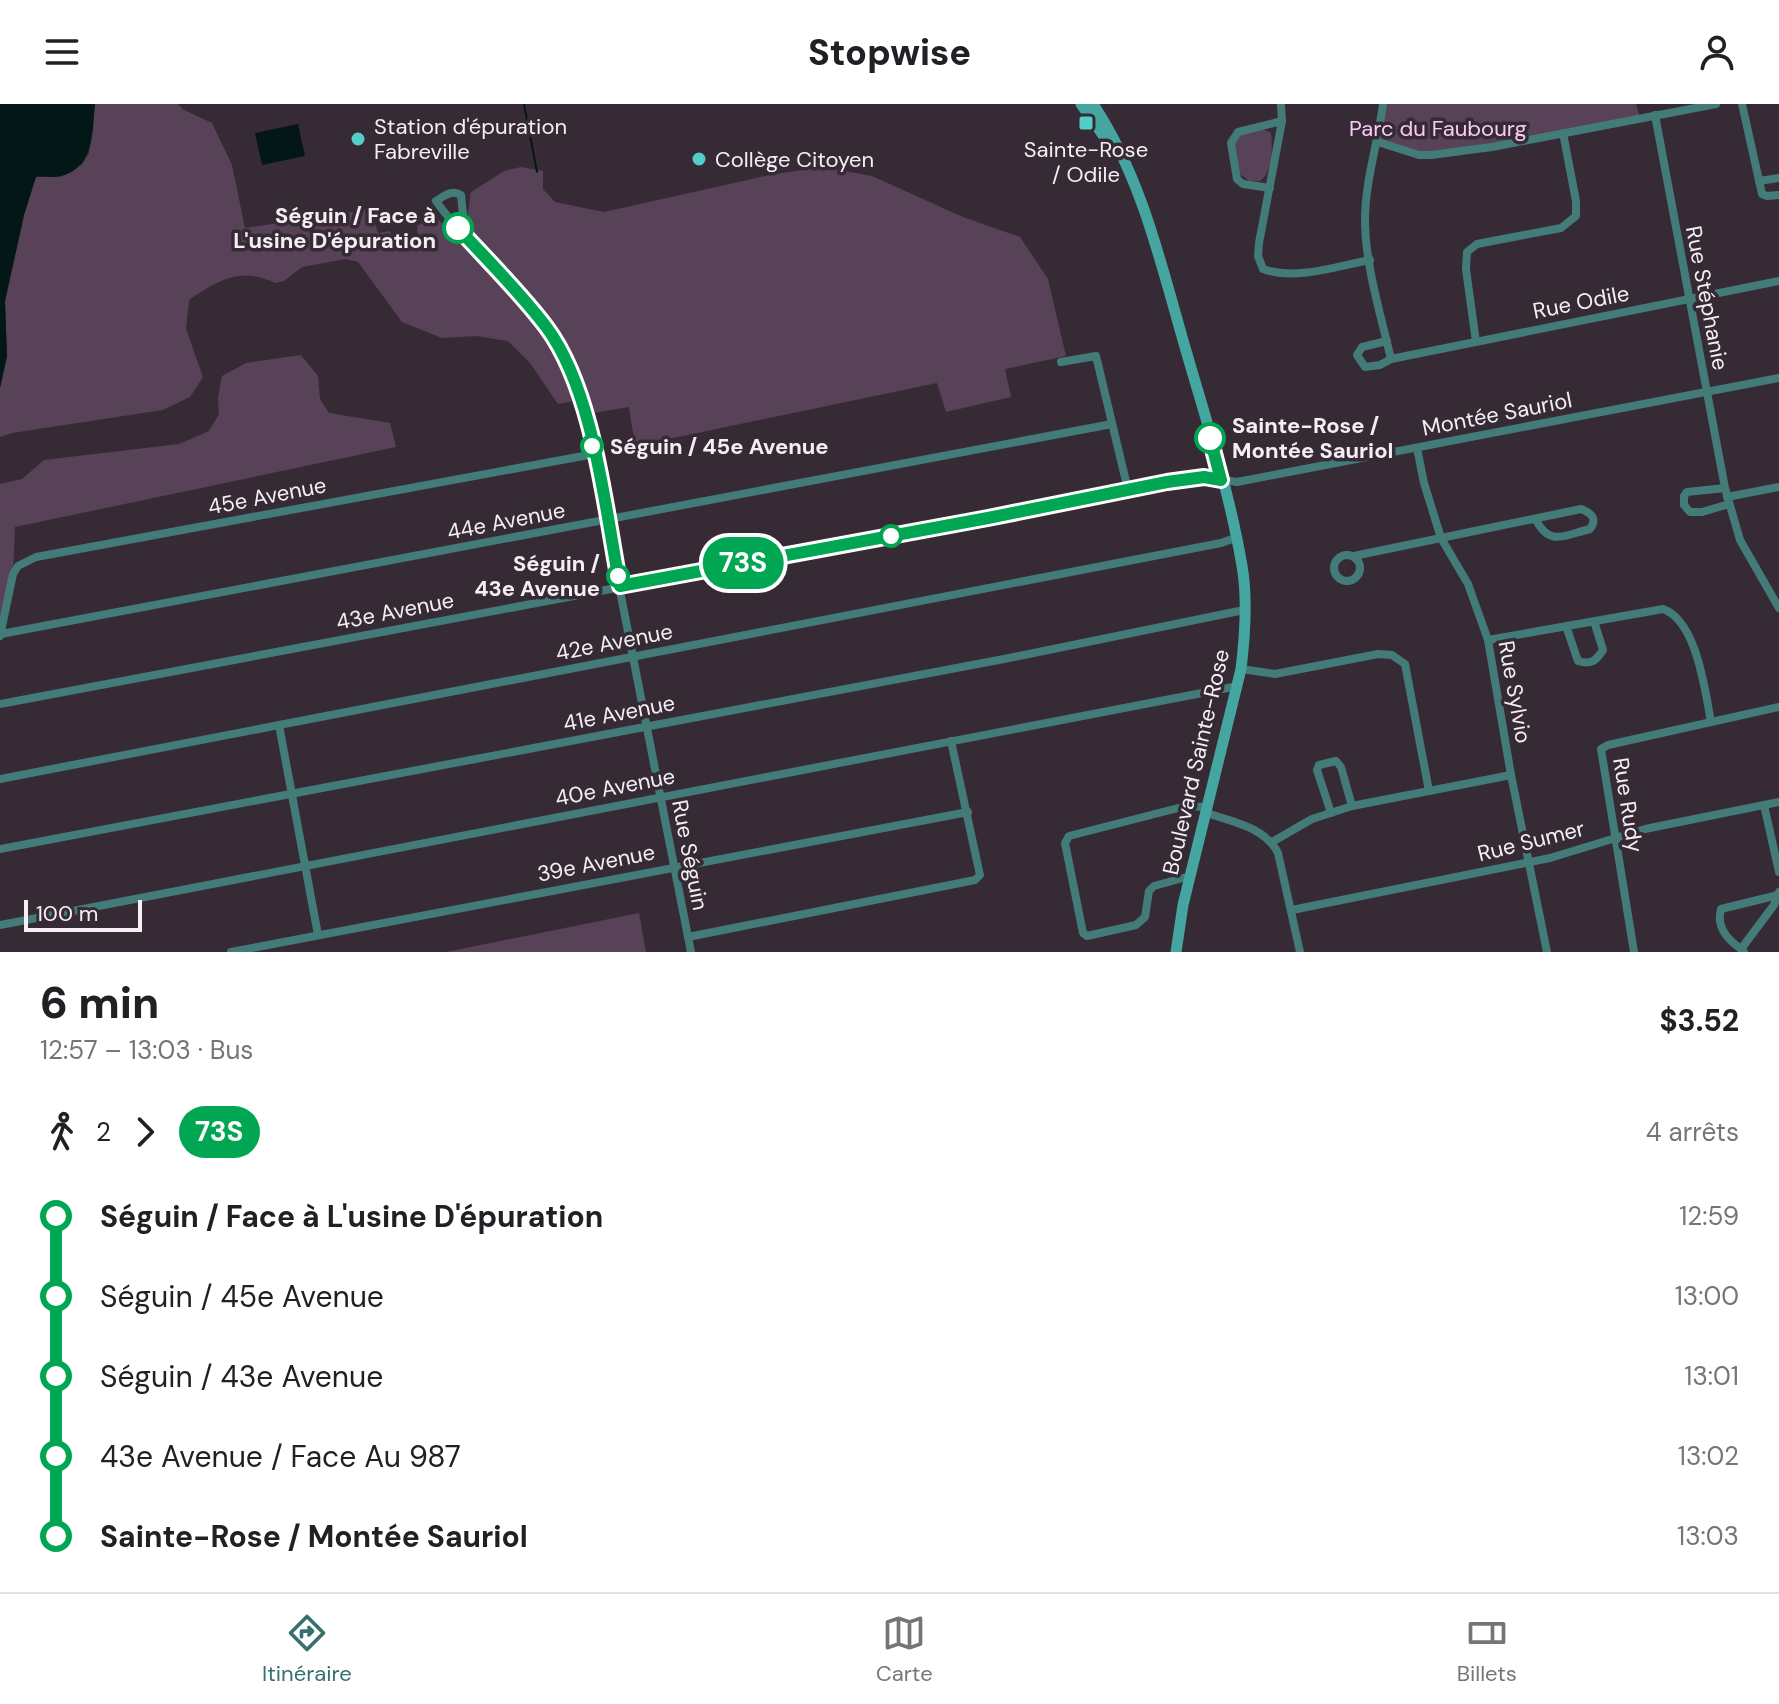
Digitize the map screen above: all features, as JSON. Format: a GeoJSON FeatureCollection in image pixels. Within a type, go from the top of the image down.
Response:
{"type":"FeatureCollection","features":[{"type":"Feature","properties":{"kind":"street","name":"Boulevard Sainte-Rose"},"geometry":{"type":"LineString","coordinates":[[1081,104],[1125,165]]}},
{"type":"Feature","properties":{"kind":"street","name":"Boulevard Sainte-Rose"},"geometry":{"type":"LineString","coordinates":[[1093,104],[1113,136],[1154,236],[1242,567],[1244,610],[1241,669],[1190,876],[1176,952]]}},
{"type":"Feature","properties":{"kind":"street"},"geometry":{"type":"LineString","coordinates":[[1281,104],[1282,121],[1259,243],[1258,256],[1263,269],[1276,274],[1293,274],[1370,260]]}},
{"type":"Feature","properties":{"kind":"street"},"geometry":{"type":"LineString","coordinates":[[1383,104],[1365,222],[1391,359]]}},
{"type":"Feature","properties":{"kind":"street"},"geometry":{"type":"LineString","coordinates":[[1378,142],[1419,155],[1431,155],[1492,147],[1716,104]]}},
{"type":"Feature","properties":{"kind":"street"},"geometry":{"type":"LineString","coordinates":[[1742,104],[1762,194],[1779,195]]}},
{"type":"Feature","properties":{"kind":"street","name":"Rue Stéphanie"},"geometry":{"type":"LineString","coordinates":[[1655,115],[1727,496],[1747,554],[1777,601]]}},
{"type":"Feature","properties":{"kind":"street"},"geometry":{"type":"LineString","coordinates":[[1270,188],[1243,184],[1237,179],[1231,143],[1238,132],[1282,121]]}},
{"type":"Feature","properties":{"kind":"street"},"geometry":{"type":"LineString","coordinates":[[1476,342],[1466,269],[1467,252],[1477,244],[1561,228],[1576,216],[1563,133]]}},
{"type":"Feature","properties":{"kind":"street"},"geometry":{"type":"LineString","coordinates":[[1759,181],[1779,178]]}},
{"type":"Feature","properties":{"kind":"street","name":"Rue Séguin"},"geometry":{"type":"LineString","coordinates":[[465,235],[461,195],[448,193],[436,201],[465,235],[547,329],[558,346],[578,393],[594,454],[691,952]]}},
{"type":"Feature","properties":{"kind":"street","name":"Rue Odile"},"geometry":{"type":"LineString","coordinates":[[1387,341],[1362,347],[1357,355],[1365,367],[1380,365],[1391,359],[1779,281]]}},
{"type":"Feature","properties":{"kind":"street"},"geometry":{"type":"LineString","coordinates":[[1061,362],[1096,356],[1128,490]]}},
{"type":"Feature","properties":{"kind":"street","name":"Montée Sauriol"},"geometry":{"type":"LineString","coordinates":[[1221,480],[1237,482],[1779,378]]}},
{"type":"Feature","properties":{"kind":"street","name":"44e Avenue"},"geometry":{"type":"LineString","coordinates":[[0,635],[1112,424]]}},
{"type":"Feature","properties":{"kind":"street","name":"Rue Sylvio"},"geometry":{"type":"LineString","coordinates":[[1417,448],[1441,538],[1468,584],[1488,640],[1544,952]]}},
{"type":"Feature","properties":{"kind":"street","name":"45e Avenue"},"geometry":{"type":"LineString","coordinates":[[0,635],[13,574],[18,566],[36,557],[594,454]]}},
{"type":"Feature","properties":{"kind":"street","name":"43e Avenue"},"geometry":{"type":"LineString","coordinates":[[0,704],[1128,490],[1204,477],[1221,480]]}},
{"type":"Feature","properties":{"kind":"street"},"geometry":{"type":"LineString","coordinates":[[1727,496],[1702,512],[1690,512],[1684,505],[1687,492],[1727,496],[1779,487]]}},
{"type":"Feature","properties":{"kind":"street"},"geometry":{"type":"LineString","coordinates":[[1354,556],[1581,509],[1590,512],[1593,524],[1590,529],[1553,538],[1543,533],[1536,520]]}},
{"type":"Feature","properties":{"kind":"street","name":"42e Avenue"},"geometry":{"type":"LineString","coordinates":[[0,779],[1235,538]]}},
{"type":"Feature","properties":{"kind":"street"},"geometry":{"type":"LineString","coordinates":[[1488,640],[1663,609],[1679,618],[1696,655],[1706,688],[1711,722]]}},
{"type":"Feature","properties":{"kind":"street","name":"41e Avenue"},"geometry":{"type":"LineString","coordinates":[[0,849],[1004,659],[1244,610]]}},
{"type":"Feature","properties":{"kind":"street"},"geometry":{"type":"LineString","coordinates":[[1566,626],[1578,661],[1587,664],[1597,660],[1603,650],[1594,621]]}},
{"type":"Feature","properties":{"kind":"street"},"geometry":{"type":"LineString","coordinates":[[1241,669],[1275,674],[1355,657],[1392,655],[1405,664],[1429,791]]}},
{"type":"Feature","properties":{"kind":"street","name":"40e Avenue"},"geometry":{"type":"LineString","coordinates":[[0,925],[1238,686]]}},
{"type":"Feature","properties":{"kind":"street","name":"Rue Rudy"},"geometry":{"type":"LineString","coordinates":[[1634,952],[1601,749],[1779,707]]}},
{"type":"Feature","properties":{"kind":"street"},"geometry":{"type":"LineString","coordinates":[[279,725],[318,935]]}},
{"type":"Feature","properties":{"kind":"street"},"geometry":{"type":"LineString","coordinates":[[688,937],[966,883],[980,875],[951,741]]}},
{"type":"Feature","properties":{"kind":"street"},"geometry":{"type":"LineString","coordinates":[[1331,813],[1317,770],[1319,765],[1336,761],[1341,767],[1352,806]]}},
{"type":"Feature","properties":{"kind":"street"},"geometry":{"type":"LineString","coordinates":[[1272,842],[1312,819],[1352,806],[1511,775]]}},
{"type":"Feature","properties":{"kind":"street","name":"Rue Sumer"},"geometry":{"type":"LineString","coordinates":[[1292,910],[1528,863],[1615,837],[1779,802]]}},
{"type":"Feature","properties":{"kind":"street"},"geometry":{"type":"LineString","coordinates":[[1764,805],[1779,872]]}},
{"type":"Feature","properties":{"kind":"street"},"geometry":{"type":"LineString","coordinates":[[1190,876],[1154,886],[1149,891],[1145,917],[1136,925],[1087,936],[1083,933],[1065,843],[1069,836],[1186,806],[1207,810],[1258,831],[1272,842],[1278,853],[1300,952]]}},
{"type":"Feature","properties":{"kind":"street","name":"39e Avenue"},"geometry":{"type":"LineString","coordinates":[[231,952],[968,812]]}},
{"type":"Feature","properties":{"kind":"street"},"geometry":{"type":"LineString","coordinates":[[1778,893],[1774,905],[1742,951],[1725,937],[1719,916],[1721,909],[1778,893]]}},
{"type":"Feature","properties":{"kind":"green space"},"geometry":{"type":"Polygon","coordinates":[[[95,104],[178,104],[212,123],[232,165],[245,228],[371,209],[378,233],[390,231],[395,249],[418,242],[417,226],[427,219],[437,218],[543,331],[575,401],[558,404],[530,363],[508,341],[476,336],[442,338],[402,322],[358,262],[346,259],[302,267],[284,281],[275,283],[251,276],[230,278],[189,300],[186,329],[203,377],[190,397],[163,410],[0,437],[0,388],[7,356],[5,301],[24,215],[36,176],[82,165],[89,153],[95,104]]]}},
{"type":"Feature","properties":{"kind":"green space","name":"Parc du Faubourg"},"geometry":{"type":"Polygon","coordinates":[[[1383,104],[1636,104],[1640,118],[1431,155],[1378,142],[1383,104]]]}},
{"type":"Feature","properties":{"kind":"green space"},"geometry":{"type":"Polygon","coordinates":[[[1263,129],[1271,133],[1269,166],[1260,181],[1249,181],[1240,174],[1235,143],[1240,135],[1263,129]]]}},
{"type":"Feature","properties":{"kind":"green space"},"geometry":{"type":"Polygon","coordinates":[[[521,167],[543,171],[543,189],[555,202],[604,212],[770,175],[822,167],[872,176],[963,217],[1020,237],[1048,279],[1066,356],[1005,369],[1011,397],[946,412],[937,383],[635,446],[629,407],[593,413],[556,327],[466,226],[471,192],[504,171],[521,167]]]}},
{"type":"Feature","properties":{"kind":"green space"},"geometry":{"type":"Polygon","coordinates":[[[301,355],[318,376],[320,399],[329,413],[390,423],[396,447],[15,527],[13,574],[0,637],[0,484],[22,479],[44,460],[179,444],[209,431],[219,414],[222,376],[246,363],[301,355]]]}},
{"type":"Feature","properties":{"kind":"green space"},"geometry":{"type":"Polygon","coordinates":[[[639,913],[646,952],[446,952],[639,913]]]}},
{"type":"Feature","properties":{"kind":"shaded area"},"geometry":{"type":"Polygon","coordinates":[[[0,104],[95,104],[90,147],[81,164],[62,176],[36,177],[24,215],[5,301],[7,356],[0,388],[0,104]]]}},
{"type":"Feature","properties":{"kind":"shaded area"},"geometry":{"type":"Polygon","coordinates":[[[298,124],[305,156],[262,165],[255,133],[298,124]]]}},
{"type":"Feature","properties":{"kind":"waterway"},"geometry":{"type":"LineString","coordinates":[[524,104],[537,172]]}},
{"type":"Feature","properties":{"kind":"bus line","name":"73S"},"geometry":{"type":"LineString","coordinates":[[458,228],[547,329],[569,370],[586,418],[620,586],[1167,482],[1204,477],[1221,480],[1210,438]]}},
{"type":"Feature","properties":{"kind":"place","name":"Sainte-Rose / Odile"},"geometry":{"type":"Point","coordinates":[1086,123]}},
{"type":"Feature","properties":{"kind":"place","name":"Station d'épuration Fabreville"},"geometry":{"type":"Point","coordinates":[358,139]}},
{"type":"Feature","properties":{"kind":"place","name":"Collège Citoyen"},"geometry":{"type":"Point","coordinates":[699,159]}},
{"type":"Feature","properties":{"kind":"place","name":"Séguin / Face à L'usine D'épuration"},"geometry":{"type":"Point","coordinates":[458,228]}},
{"type":"Feature","properties":{"kind":"place","name":"Sainte-Rose / Montée Sauriol"},"geometry":{"type":"Point","coordinates":[1210,438]}},
{"type":"Feature","properties":{"kind":"place","name":"Séguin / 45e Avenue"},"geometry":{"type":"Point","coordinates":[592,446]}},
{"type":"Feature","properties":{"kind":"place","name":"Séguin / 43e Avenue"},"geometry":{"type":"Point","coordinates":[618,576]}}]}
